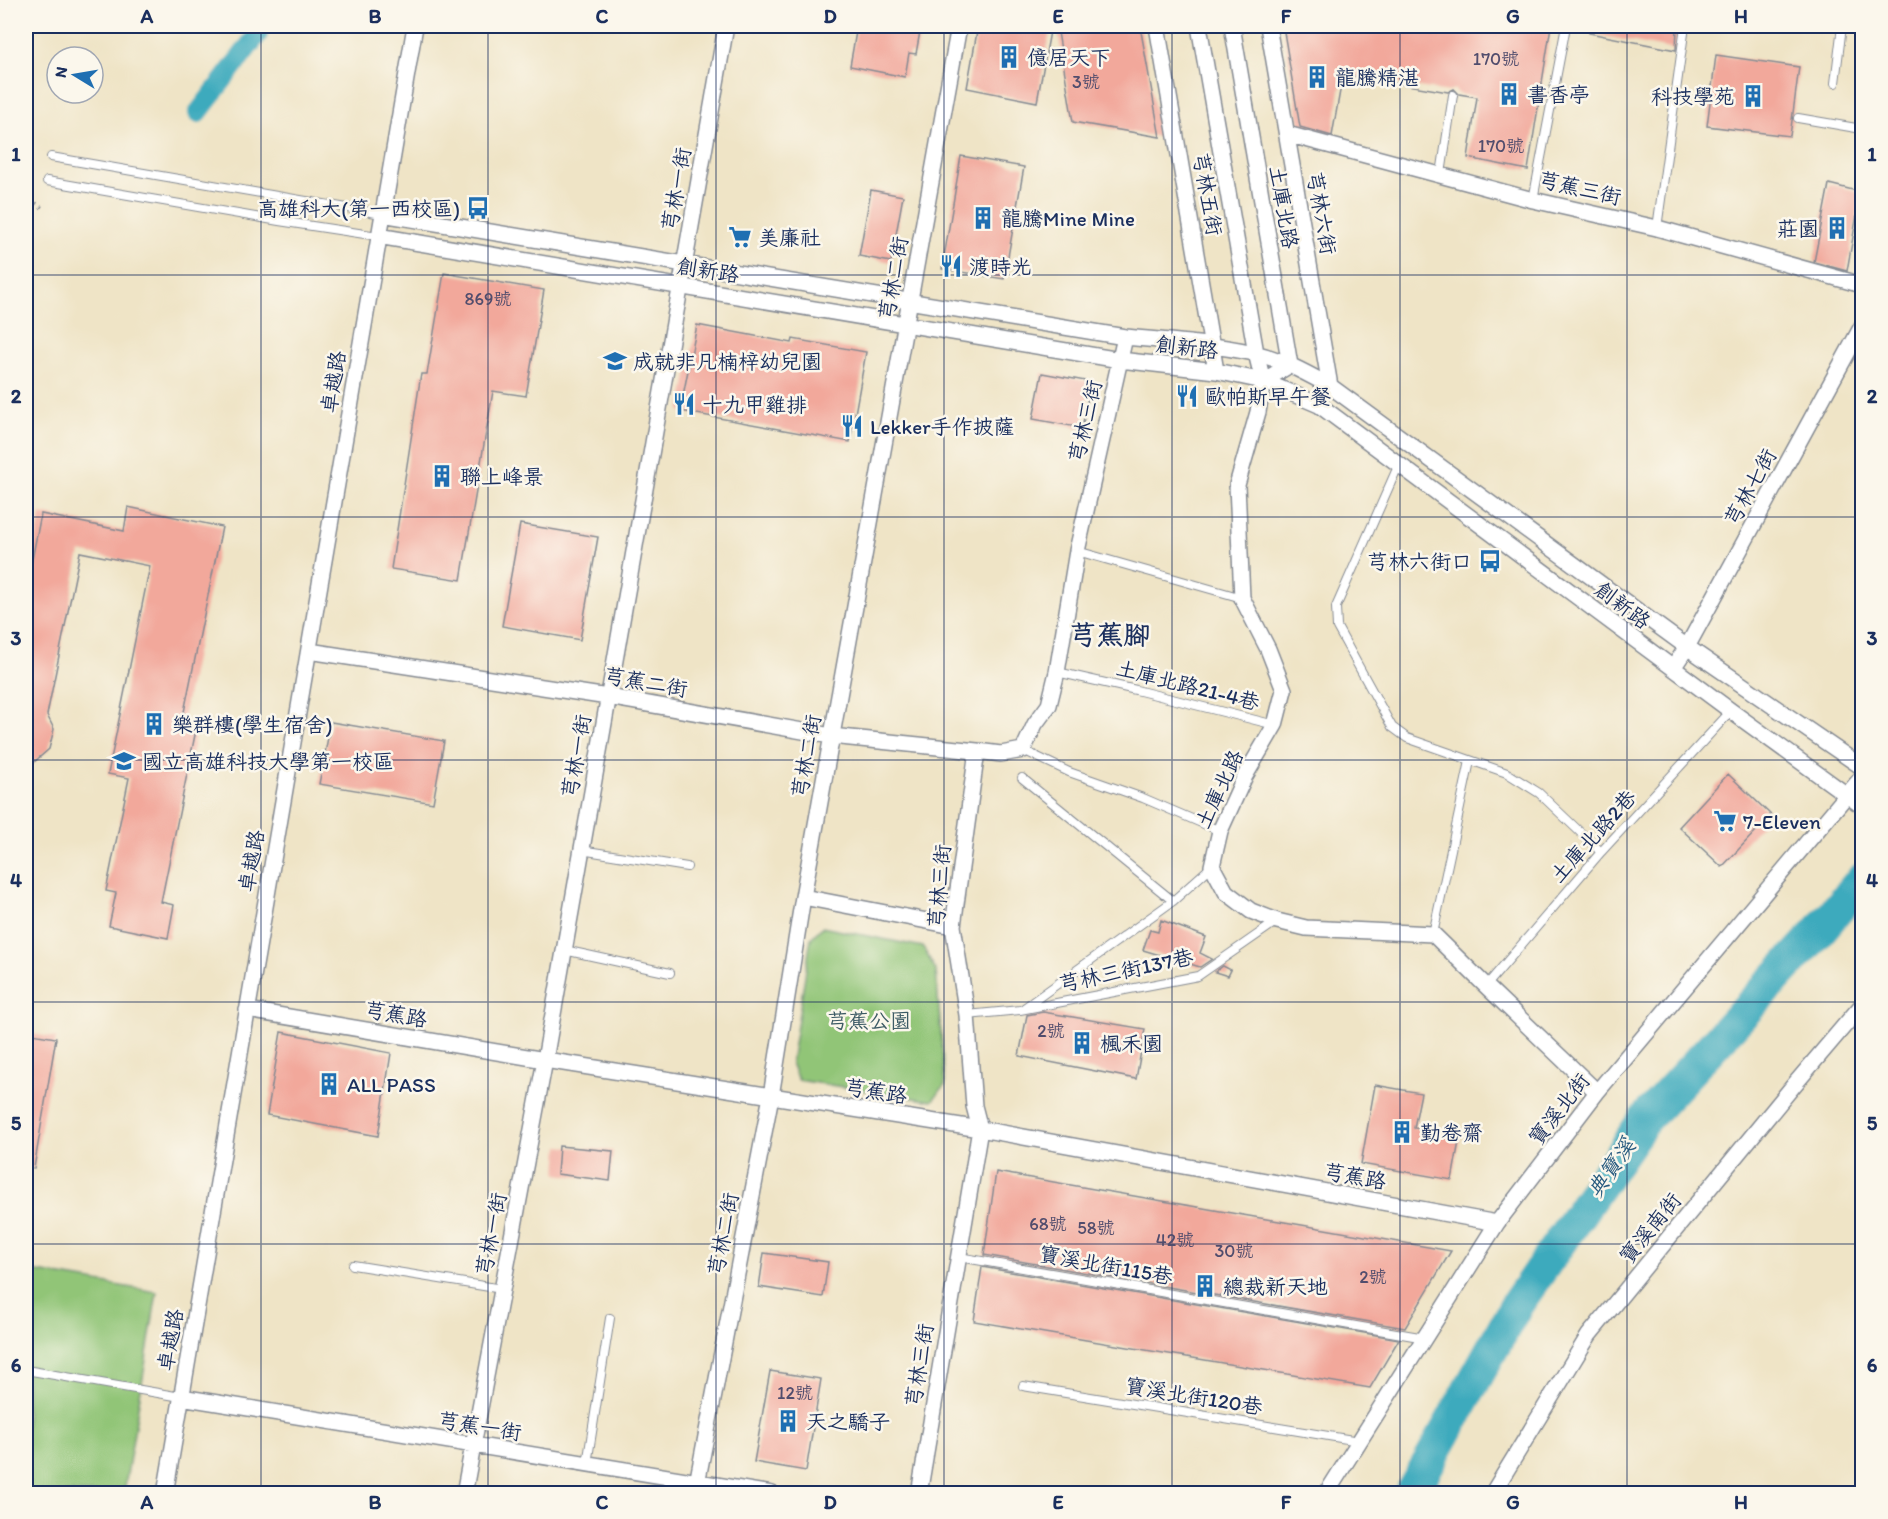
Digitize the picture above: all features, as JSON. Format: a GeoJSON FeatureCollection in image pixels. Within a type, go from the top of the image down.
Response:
{"type":"FeatureCollection","features":[{"type":"Feature","properties":{"kind":"street"},"geometry":{"type":"LineString","coordinates":[[382,214],[415,26]]}},
{"type":"Feature","properties":{"kind":"street","name":"芎林一街"},"geometry":{"type":"LineString","coordinates":[[464,1494],[564,950],[726,26]]}},
{"type":"Feature","properties":{"kind":"street","name":"芎林二街"},"geometry":{"type":"LineString","coordinates":[[696,1488],[771,1096],[831,736],[959,26]]}},
{"type":"Feature","properties":{"kind":"street","name":"芎林五街"},"geometry":{"type":"LineString","coordinates":[[1157,26],[1216,371]]}},
{"type":"Feature","properties":{"kind":"street","name":"土庫北路"},"geometry":{"type":"LineString","coordinates":[[1200,26],[1256,353],[1263,381],[1258,412],[1237,485],[1242,598],[1268,649],[1284,690],[1275,725],[1245,776],[1220,831],[1212,866]]}},
{"type":"Feature","properties":{"kind":"street","name":"土庫北路"},"geometry":{"type":"LineString","coordinates":[[1232,26],[1290,365]]}},
{"type":"Feature","properties":{"kind":"street","name":"芎林六街"},"geometry":{"type":"LineString","coordinates":[[1268,26],[1330,386]]}},
{"type":"Feature","properties":{"kind":"street","name":"芎蕉三街"},"geometry":{"type":"LineString","coordinates":[[1287,134],[1533,200],[1657,228],[1863,285]]}},
{"type":"Feature","properties":{"kind":"street","name":"卓越路"},"geometry":{"type":"LineString","coordinates":[[165,1494],[382,214]]}},
{"type":"Feature","properties":{"kind":"street","name":"創新路"},"geometry":{"type":"LineString","coordinates":[[382,214],[1125,337],[1256,353],[1290,365],[1330,386],[1687,647],[1863,767]]}},
{"type":"Feature","properties":{"kind":"street","name":"創新路"},"geometry":{"type":"LineString","coordinates":[[378,236],[1120,360],[1216,371],[1263,381],[1319,405],[1862,806]]}},
{"type":"Feature","properties":{"kind":"street","name":"芎林七街"},"geometry":{"type":"LineString","coordinates":[[1673,668],[1687,647],[1863,326]]}},
{"type":"Feature","properties":{"kind":"street","name":"芎林三街"},"geometry":{"type":"LineString","coordinates":[[1023,750],[1035,724],[1049,705],[1057,672],[1077,551],[1125,337]]}},
{"type":"Feature","properties":{"kind":"street"},"geometry":{"type":"LineString","coordinates":[[1263,381],[1290,365]]}},
{"type":"Feature","properties":{"kind":"street"},"geometry":{"type":"LineString","coordinates":[[1319,405],[1330,386]]}},
{"type":"Feature","properties":{"kind":"street","name":"芎蕉二街"},"geometry":{"type":"LineString","coordinates":[[309,651],[608,697],[831,736],[977,751]]}},
{"type":"Feature","properties":{"kind":"street"},"geometry":{"type":"LineString","coordinates":[[977,751],[1001,754],[1023,750]]}},
{"type":"Feature","properties":{"kind":"street","name":"芎林三街"},"geometry":{"type":"LineString","coordinates":[[919,1494],[980,1129],[974,1106],[967,1015],[953,926],[977,751]]}},
{"type":"Feature","properties":{"kind":"street","name":"寶溪北街"},"geometry":{"type":"LineString","coordinates":[[1326,1494],[1497,1224],[1597,1092],[1863,777]]}},
{"type":"Feature","properties":{"kind":"street"},"geometry":{"type":"LineString","coordinates":[[1212,866],[1226,892],[1251,911],[1276,921],[1306,928],[1433,934],[1597,1092]]}},
{"type":"Feature","properties":{"kind":"street"},"geometry":{"type":"LineString","coordinates":[[803,897],[953,926]]}},
{"type":"Feature","properties":{"kind":"street","name":"寶溪南街"},"geometry":{"type":"LineString","coordinates":[[1492,1494],[1589,1335],[1794,1085],[1863,1005]]}},
{"type":"Feature","properties":{"kind":"street","name":"芎蕉路"},"geometry":{"type":"LineString","coordinates":[[247,1010],[980,1129],[1497,1224]]}},
{"type":"Feature","properties":{"kind":"street","name":"芎蕉一街"},"geometry":{"type":"LineString","coordinates":[[181,1397],[586,1464],[696,1488],[772,1494]]}},
{"type":"Feature","properties":{"kind":"lane"},"geometry":{"type":"LineString","coordinates":[[1533,200],[1566,26]]}},
{"type":"Feature","properties":{"kind":"lane"},"geometry":{"type":"LineString","coordinates":[[1657,228],[1685,26]]}},
{"type":"Feature","properties":{"kind":"lane"},"geometry":{"type":"LineString","coordinates":[[1835,83],[1842,26]]}},
{"type":"Feature","properties":{"kind":"lane"},"geometry":{"type":"LineString","coordinates":[[1441,174],[1453,95]]}},
{"type":"Feature","properties":{"kind":"lane"},"geometry":{"type":"LineString","coordinates":[[1798,118],[1863,129]]}},
{"type":"Feature","properties":{"kind":"lane"},"geometry":{"type":"LineString","coordinates":[[51,157],[382,214]]}},
{"type":"Feature","properties":{"kind":"lane"},"geometry":{"type":"LineString","coordinates":[[47,181],[378,236]]}},
{"type":"Feature","properties":{"kind":"lane"},"geometry":{"type":"LineString","coordinates":[[1400,464],[1336,607],[1337,627],[1392,727],[1407,738],[1470,762],[1507,773],[1539,793],[1601,852]]}},
{"type":"Feature","properties":{"kind":"lane"},"geometry":{"type":"LineString","coordinates":[[1077,551],[1242,598]]}},
{"type":"Feature","properties":{"kind":"lane","name":"土庫北路21-4巷"},"geometry":{"type":"LineString","coordinates":[[1057,672],[1275,725]]}},
{"type":"Feature","properties":{"kind":"lane","name":"土庫北路2巷"},"geometry":{"type":"LineString","coordinates":[[1486,987],[1601,852],[1731,711]]}},
{"type":"Feature","properties":{"kind":"lane"},"geometry":{"type":"LineString","coordinates":[[1023,750],[1069,772],[1143,798],[1220,831]]}},
{"type":"Feature","properties":{"kind":"lane"},"geometry":{"type":"LineString","coordinates":[[1433,934],[1470,762]]}},
{"type":"Feature","properties":{"kind":"lane"},"geometry":{"type":"LineString","coordinates":[[1022,778],[1173,901]]}},
{"type":"Feature","properties":{"kind":"lane"},"geometry":{"type":"LineString","coordinates":[[581,849],[687,867]]}},
{"type":"Feature","properties":{"kind":"lane"},"geometry":{"type":"LineString","coordinates":[[1020,1010],[1173,901],[1212,866]]}},
{"type":"Feature","properties":{"kind":"lane","name":"芎林三街137巷"},"geometry":{"type":"LineString","coordinates":[[967,1015],[1020,1010],[1198,976],[1276,921]]}},
{"type":"Feature","properties":{"kind":"lane"},"geometry":{"type":"LineString","coordinates":[[564,950],[670,973]]}},
{"type":"Feature","properties":{"kind":"lane","name":"寶溪北街115巷"},"geometry":{"type":"LineString","coordinates":[[959,1257],[1425,1338]]}},
{"type":"Feature","properties":{"kind":"lane"},"geometry":{"type":"LineString","coordinates":[[354,1265],[502,1289]]}},
{"type":"Feature","properties":{"kind":"lane"},"geometry":{"type":"LineString","coordinates":[[586,1464],[610,1318]]}},
{"type":"Feature","properties":{"kind":"lane"},"geometry":{"type":"LineString","coordinates":[[26,1370],[181,1397]]}},
{"type":"Feature","properties":{"kind":"lane","name":"寶溪北街120巷"},"geometry":{"type":"LineString","coordinates":[[1023,1386],[1359,1441]]}},
{"type":"Feature","properties":{"kind":"path"},"geometry":{"type":"LineString","coordinates":[[26,196],[42,208]]}},
{"type":"Feature","properties":{"kind":"green space","name":"芎蕉公園"},"geometry":{"type":"Polygon","coordinates":[[[822,927],[923,947],[936,971],[945,1085],[932,1101],[798,1080],[791,1063],[811,938],[822,927]]]}},
{"type":"Feature","properties":{"kind":"green space"},"geometry":{"type":"Polygon","coordinates":[[[26,1270],[157,1292],[124,1493],[26,1493],[26,1270]]]}},
{"type":"Feature","properties":{"kind":"building"},"geometry":{"type":"Polygon","coordinates":[[[857,26],[921,26],[916,54],[909,53],[905,77],[850,66],[857,26]]]}},
{"type":"Feature","properties":{"kind":"building","name":"億居天下"},"geometry":{"type":"Polygon","coordinates":[[[978,26],[1051,26],[1037,102],[967,88],[978,26]]]}},
{"type":"Feature","properties":{"kind":"building"},"geometry":{"type":"Polygon","coordinates":[[[1057,26],[1140,26],[1160,137],[1073,122],[1057,26]]]}},
{"type":"Feature","properties":{"kind":"building"},"geometry":{"type":"Polygon","coordinates":[[[1283,26],[1551,26],[1528,170],[1468,158],[1477,97],[1459,94],[1454,89],[1448,92],[1343,74],[1332,136],[1300,127],[1283,26]]]}},
{"type":"Feature","properties":{"kind":"building"},"geometry":{"type":"Polygon","coordinates":[[[1590,26],[1677,26],[1676,50],[1589,33],[1590,26]]]}},
{"type":"Feature","properties":{"kind":"building","name":"科技學苑"},"geometry":{"type":"Polygon","coordinates":[[[1716,55],[1799,67],[1790,136],[1707,126],[1716,55]]]}},
{"type":"Feature","properties":{"kind":"building","name":"龍騰Mine Mine"},"geometry":{"type":"Polygon","coordinates":[[[961,156],[1024,167],[1004,279],[942,269],[961,156]]]}},
{"type":"Feature","properties":{"kind":"building","name":"莊園"},"geometry":{"type":"Polygon","coordinates":[[[1829,184],[1861,192],[1847,271],[1814,262],[1829,184]]]}},
{"type":"Feature","properties":{"kind":"building"},"geometry":{"type":"Polygon","coordinates":[[[871,190],[903,196],[891,262],[859,256],[871,190]]]}},
{"type":"Feature","properties":{"kind":"building"},"geometry":{"type":"Polygon","coordinates":[[[444,273],[544,290],[526,396],[493,391],[461,580],[391,569],[421,374],[427,374],[444,273]]]}},
{"type":"Feature","properties":{"kind":"building"},"geometry":{"type":"Polygon","coordinates":[[[697,325],[792,343],[793,339],[866,352],[850,442],[680,411],[697,325]]]}},
{"type":"Feature","properties":{"kind":"building"},"geometry":{"type":"Polygon","coordinates":[[[1042,373],[1091,382],[1082,428],[1033,419],[1042,373]]]}},
{"type":"Feature","properties":{"kind":"building","name":"樂群樓(學生宿舍)"},"geometry":{"type":"Polygon","coordinates":[[[128,507],[222,527],[182,722],[197,725],[161,902],[174,905],[168,938],[109,926],[116,893],[106,891],[129,778],[108,774],[150,566],[80,552],[47,715],[54,729],[49,749],[26,769],[26,590],[41,514],[124,531],[128,507]]]}},
{"type":"Feature","properties":{"kind":"building"},"geometry":{"type":"Polygon","coordinates":[[[520,524],[598,537],[580,640],[502,626],[520,524]]]}},
{"type":"Feature","properties":{"kind":"building"},"geometry":{"type":"Polygon","coordinates":[[[331,722],[444,741],[433,803],[319,784],[331,722]]]}},
{"type":"Feature","properties":{"kind":"building","name":"7-Eleven"},"geometry":{"type":"Polygon","coordinates":[[[1728,774],[1771,815],[1722,867],[1679,827],[1728,774]]]}},
{"type":"Feature","properties":{"kind":"building"},"geometry":{"type":"Polygon","coordinates":[[[1161,920],[1206,937],[1200,953],[1212,959],[1200,967],[1143,950],[1150,930],[1158,932],[1161,920]]]}},
{"type":"Feature","properties":{"kind":"building"},"geometry":{"type":"Polygon","coordinates":[[[1223,966],[1231,970],[1228,976],[1215,972],[1223,966]]]}},
{"type":"Feature","properties":{"kind":"building","name":"楓禾園"},"geometry":{"type":"Polygon","coordinates":[[[1043,1012],[1145,1029],[1136,1079],[1019,1056],[1027,1015],[1043,1012]]]}},
{"type":"Feature","properties":{"kind":"building","name":"ALL PASS"},"geometry":{"type":"Polygon","coordinates":[[[281,1032],[391,1053],[378,1136],[267,1115],[281,1032]]]}},
{"type":"Feature","properties":{"kind":"building"},"geometry":{"type":"Polygon","coordinates":[[[26,1033],[56,1038],[34,1168],[26,1167],[26,1033]]]}},
{"type":"Feature","properties":{"kind":"building","name":"勤卷齋"},"geometry":{"type":"Polygon","coordinates":[[[1375,1085],[1421,1093],[1414,1128],[1460,1136],[1452,1180],[1361,1164],[1375,1085]]]}},
{"type":"Feature","properties":{"kind":"building"},"geometry":{"type":"Polygon","coordinates":[[[559,1146],[613,1151],[610,1181],[557,1174],[559,1146]]]}},
{"type":"Feature","properties":{"kind":"building"},"geometry":{"type":"Polygon","coordinates":[[[996,1172],[1451,1251],[1405,1328],[984,1255],[996,1172]]]}},
{"type":"Feature","properties":{"kind":"building"},"geometry":{"type":"Polygon","coordinates":[[[764,1253],[828,1262],[823,1297],[759,1287],[764,1253]]]}},
{"type":"Feature","properties":{"kind":"building"},"geometry":{"type":"Polygon","coordinates":[[[982,1267],[1399,1339],[1370,1388],[974,1321],[982,1267]]]}},
{"type":"Feature","properties":{"kind":"building","name":"天之驕子"},"geometry":{"type":"Polygon","coordinates":[[[770,1371],[821,1379],[806,1471],[754,1462],[770,1371]]]}},
{"type":"Feature","properties":{"kind":"waterway"},"geometry":{"type":"LineString","coordinates":[[198,113],[258,34],[258,26]]}},
{"type":"Feature","properties":{"kind":"waterway","name":"典寶溪"},"geometry":{"type":"LineString","coordinates":[[1411,1494],[1517,1304],[1645,1119],[1819,931],[1862,880]]}},
{"type":"Feature","properties":{"kind":"place","name":"億居天下"},"geometry":{"type":"Point","coordinates":[1009,57]}},
{"type":"Feature","properties":{"kind":"place","name":"龍騰精湛"},"geometry":{"type":"Point","coordinates":[1317,77]}},
{"type":"Feature","properties":{"kind":"place","name":"書香亭"},"geometry":{"type":"Point","coordinates":[1509,94]}},
{"type":"Feature","properties":{"kind":"place","name":"科技學苑"},"geometry":{"type":"Point","coordinates":[1753,96]}},
{"type":"Feature","properties":{"kind":"place","name":"高雄科大(第一西校區)"},"geometry":{"type":"Point","coordinates":[478,208]}},
{"type":"Feature","properties":{"kind":"place","name":"龍騰Mine Mine"},"geometry":{"type":"Point","coordinates":[983,218]}},
{"type":"Feature","properties":{"kind":"place","name":"莊園"},"geometry":{"type":"Point","coordinates":[1837,228]}},
{"type":"Feature","properties":{"kind":"place","name":"美廉社"},"geometry":{"type":"Point","coordinates":[740,237]}},
{"type":"Feature","properties":{"kind":"place","name":"渡時光"},"geometry":{"type":"Point","coordinates":[951,266]}},
{"type":"Feature","properties":{"kind":"place","name":"成就非凡楠梓幼兒園"},"geometry":{"type":"Point","coordinates":[615,361]}},
{"type":"Feature","properties":{"kind":"place","name":"歐帕斯早午餐"},"geometry":{"type":"Point","coordinates":[1187,396]}},
{"type":"Feature","properties":{"kind":"place","name":"十九甲雞排"},"geometry":{"type":"Point","coordinates":[684,404]}},
{"type":"Feature","properties":{"kind":"place","name":"Lekker手作披薩"},"geometry":{"type":"Point","coordinates":[852,426]}},
{"type":"Feature","properties":{"kind":"place","name":"聯上峰景"},"geometry":{"type":"Point","coordinates":[442,476]}},
{"type":"Feature","properties":{"kind":"place","name":"芎林六街口"},"geometry":{"type":"Point","coordinates":[1490,561]}},
{"type":"Feature","properties":{"kind":"place","name":"樂群樓(學生宿舍)"},"geometry":{"type":"Point","coordinates":[154,724]}},
{"type":"Feature","properties":{"kind":"place","name":"國立高雄科技大學第一校區"},"geometry":{"type":"Point","coordinates":[124,761]}},
{"type":"Feature","properties":{"kind":"place","name":"7-Eleven"},"geometry":{"type":"Point","coordinates":[1725,821]}},
{"type":"Feature","properties":{"kind":"place","name":"楓禾園"},"geometry":{"type":"Point","coordinates":[1082,1043]}},
{"type":"Feature","properties":{"kind":"place","name":"ALL PASS"},"geometry":{"type":"Point","coordinates":[329,1084]}},
{"type":"Feature","properties":{"kind":"place","name":"勤卷齋"},"geometry":{"type":"Point","coordinates":[1402,1132]}},
{"type":"Feature","properties":{"kind":"place","name":"總裁新天地"},"geometry":{"type":"Point","coordinates":[1205,1286]}},
{"type":"Feature","properties":{"kind":"place","name":"天之驕子"},"geometry":{"type":"Point","coordinates":[788,1421]}},
{"type":"Feature","properties":{"kind":"district","name":"芎蕉腳"},"geometry":{"type":"Point","coordinates":[1110,634]}}]}
